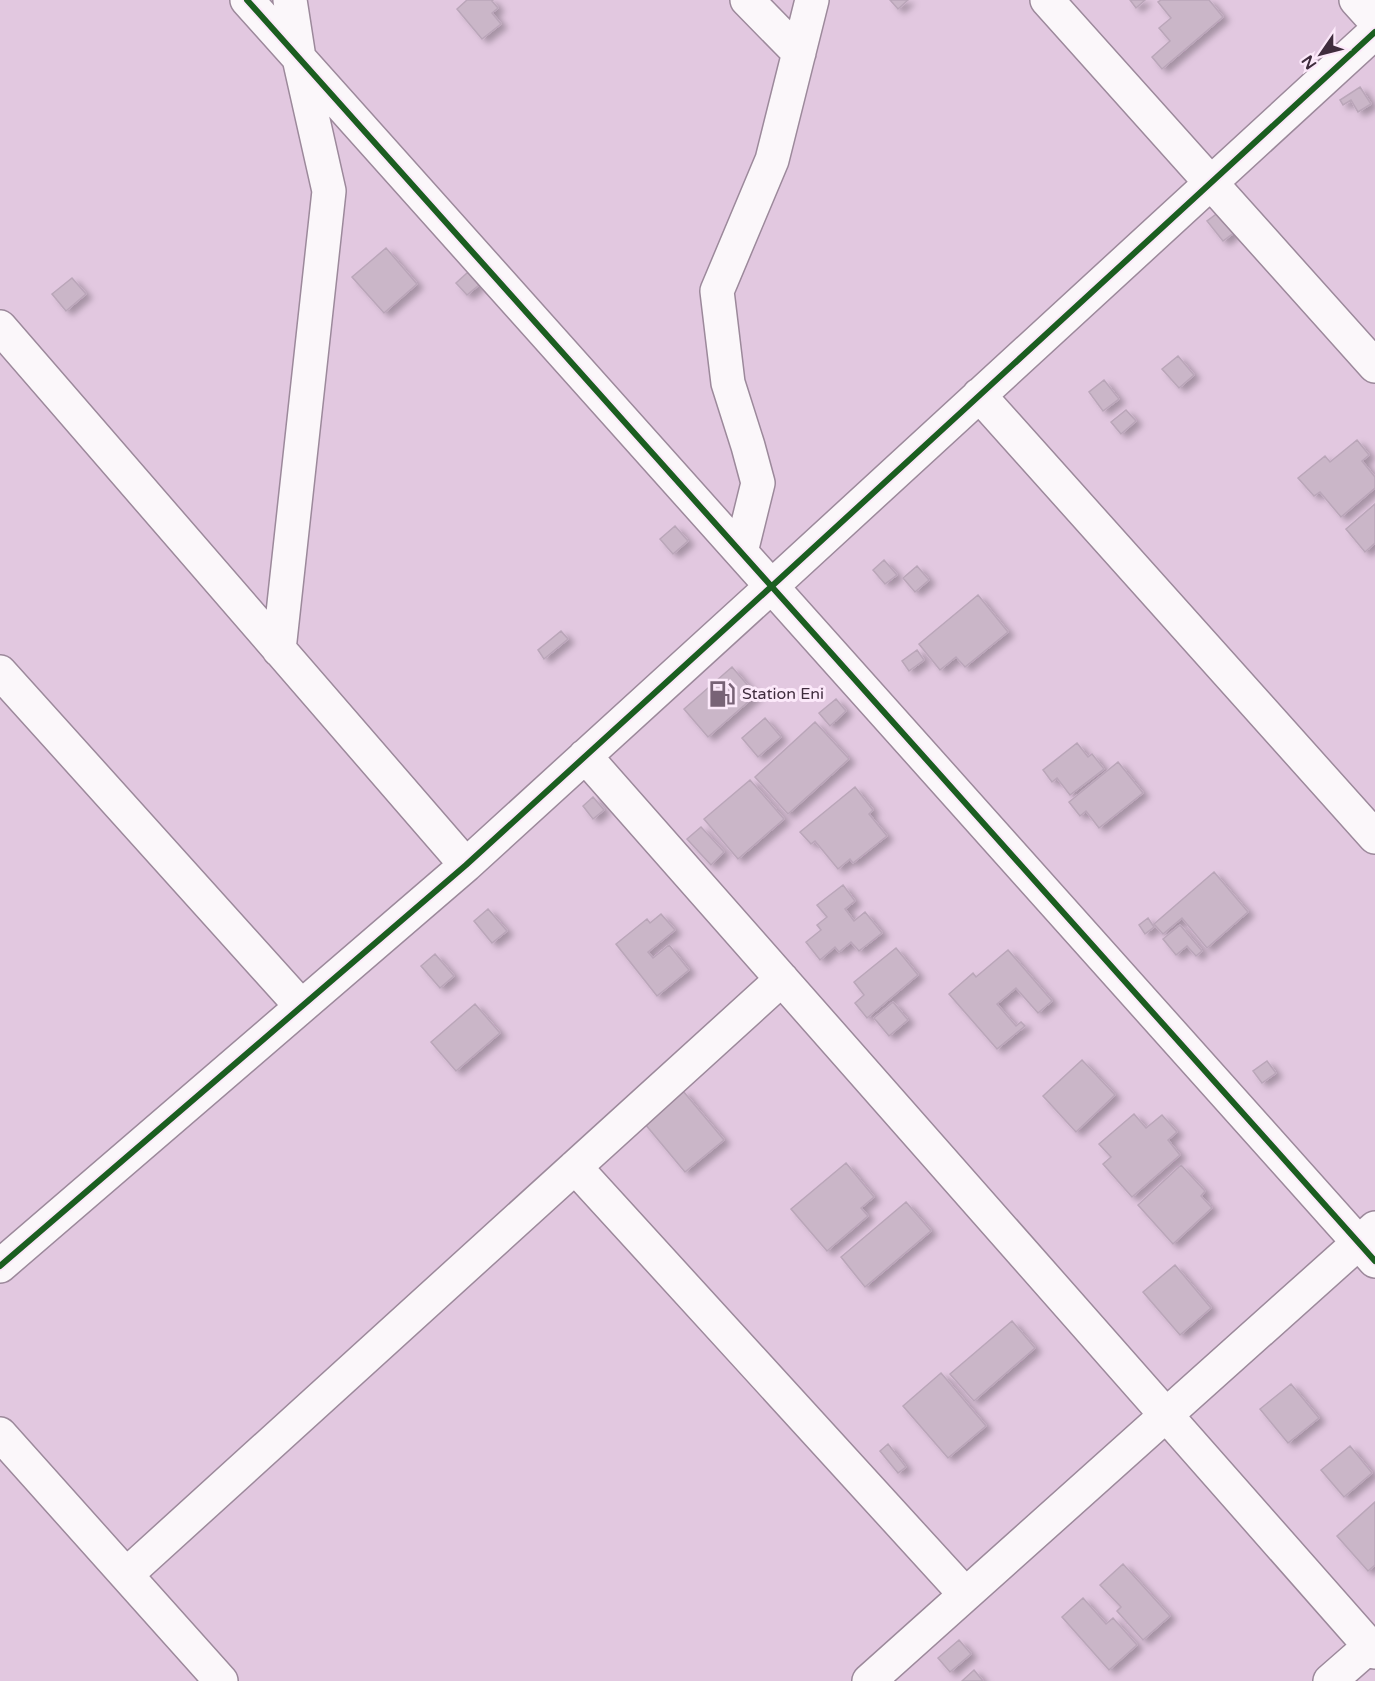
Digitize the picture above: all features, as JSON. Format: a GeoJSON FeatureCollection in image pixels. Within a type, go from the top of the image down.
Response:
{"type":"FeatureCollection","features":[{"type":"Feature","properties":{"kind":"street"},"geometry":{"type":"LineString","coordinates":[[247,0],[741,552],[1370,1244],[1165,1414],[868,1681]]}},
{"type":"Feature","properties":{"kind":"street"},"geometry":{"type":"LineString","coordinates":[[279,650],[329,191],[299,58],[290,0]]}},
{"type":"Feature","properties":{"kind":"street"},"geometry":{"type":"LineString","coordinates":[[747,0],[799,53]]}},
{"type":"Feature","properties":{"kind":"street"},"geometry":{"type":"LineString","coordinates":[[741,552],[758,483],[728,383],[717,291],[772,160],[812,0]]}},
{"type":"Feature","properties":{"kind":"street"},"geometry":{"type":"LineString","coordinates":[[1047,0],[1375,366]]}},
{"type":"Feature","properties":{"kind":"street"},"geometry":{"type":"LineString","coordinates":[[1356,0],[1375,21]]}},
{"type":"Feature","properties":{"kind":"street"},"geometry":{"type":"LineString","coordinates":[[0,1266],[466,865],[1375,32]]}},
{"type":"Feature","properties":{"kind":"street"},"geometry":{"type":"LineString","coordinates":[[0,327],[466,865]]}},
{"type":"Feature","properties":{"kind":"street"},"geometry":{"type":"LineString","coordinates":[[979,395],[1375,837]]}},
{"type":"Feature","properties":{"kind":"street"},"geometry":{"type":"LineString","coordinates":[[0,672],[302,1006]]}},
{"type":"Feature","properties":{"kind":"street"},"geometry":{"type":"LineString","coordinates":[[585,756],[1372,1649],[1330,1681]]}},
{"type":"Feature","properties":{"kind":"street"},"geometry":{"type":"LineString","coordinates":[[126,1575],[782,979]]}},
{"type":"Feature","properties":{"kind":"street"},"geometry":{"type":"LineString","coordinates":[[575,1167],[965,1594]]}},
{"type":"Feature","properties":{"kind":"street"},"geometry":{"type":"LineString","coordinates":[[0,1434],[221,1681]]}},
{"type":"Feature","properties":{"kind":"building"},"geometry":{"type":"Polygon","coordinates":[[[467,0],[493,0],[498,8],[492,13],[501,24],[482,39],[457,9],[467,0]]]}},
{"type":"Feature","properties":{"kind":"building"},"geometry":{"type":"Polygon","coordinates":[[[890,0],[908,0],[898,9],[890,0]]]}},
{"type":"Feature","properties":{"kind":"building"},"geometry":{"type":"Polygon","coordinates":[[[1130,0],[1145,0],[1136,8],[1130,0]]]}},
{"type":"Feature","properties":{"kind":"building"},"geometry":{"type":"Polygon","coordinates":[[[1161,0],[1209,0],[1223,17],[1162,69],[1152,57],[1170,41],[1159,28],[1171,18],[1158,2],[1161,0]]]}},
{"type":"Feature","properties":{"kind":"building"},"geometry":{"type":"Polygon","coordinates":[[[1360,87],[1371,104],[1358,112],[1351,100],[1343,105],[1340,100],[1360,87]]]}},
{"type":"Feature","properties":{"kind":"building"},"geometry":{"type":"Polygon","coordinates":[[[1219,212],[1235,232],[1223,241],[1207,221],[1219,212]]]}},
{"type":"Feature","properties":{"kind":"building"},"geometry":{"type":"Polygon","coordinates":[[[386,248],[417,284],[384,313],[352,277],[386,248]]]}},
{"type":"Feature","properties":{"kind":"building"},"geometry":{"type":"Polygon","coordinates":[[[468,272],[479,285],[467,295],[456,283],[468,272]]]}},
{"type":"Feature","properties":{"kind":"building"},"geometry":{"type":"Polygon","coordinates":[[[72,278],[86,294],[66,311],[52,294],[72,278]]]}},
{"type":"Feature","properties":{"kind":"building"},"geometry":{"type":"Polygon","coordinates":[[[1178,356],[1194,375],[1179,388],[1162,369],[1178,356]]]}},
{"type":"Feature","properties":{"kind":"building"},"geometry":{"type":"Polygon","coordinates":[[[1104,380],[1119,399],[1103,411],[1089,392],[1104,380]]]}},
{"type":"Feature","properties":{"kind":"building"},"geometry":{"type":"Polygon","coordinates":[[[1126,410],[1136,421],[1121,434],[1111,422],[1126,410]]]}},
{"type":"Feature","properties":{"kind":"building"},"geometry":{"type":"Polygon","coordinates":[[[1357,440],[1369,455],[1362,461],[1375,477],[1375,488],[1341,517],[1320,492],[1314,496],[1298,478],[1325,456],[1330,462],[1357,440]]]}},
{"type":"Feature","properties":{"kind":"building"},"geometry":{"type":"Polygon","coordinates":[[[1375,504],[1375,543],[1365,552],[1346,529],[1375,504]]]}},
{"type":"Feature","properties":{"kind":"building"},"geometry":{"type":"Polygon","coordinates":[[[675,526],[688,541],[673,554],[660,539],[675,526]]]}},
{"type":"Feature","properties":{"kind":"building"},"geometry":{"type":"Polygon","coordinates":[[[884,560],[897,575],[885,584],[873,570],[884,560]]]}},
{"type":"Feature","properties":{"kind":"building"},"geometry":{"type":"Polygon","coordinates":[[[917,566],[929,580],[915,592],[903,578],[917,566]]]}},
{"type":"Feature","properties":{"kind":"building"},"geometry":{"type":"Polygon","coordinates":[[[978,595],[1008,632],[965,667],[956,657],[940,670],[919,644],[978,595]]]}},
{"type":"Feature","properties":{"kind":"building"},"geometry":{"type":"Polygon","coordinates":[[[561,631],[568,639],[544,659],[538,650],[561,631]]]}},
{"type":"Feature","properties":{"kind":"building"},"geometry":{"type":"Polygon","coordinates":[[[917,650],[924,660],[909,671],[902,661],[917,650]]]}},
{"type":"Feature","properties":{"kind":"building"},"geometry":{"type":"Polygon","coordinates":[[[732,667],[756,695],[708,737],[684,709],[732,667]]]}},
{"type":"Feature","properties":{"kind":"building"},"geometry":{"type":"Polygon","coordinates":[[[836,699],[846,711],[830,726],[819,713],[836,699]]]}},
{"type":"Feature","properties":{"kind":"building"},"geometry":{"type":"Polygon","coordinates":[[[765,718],[781,737],[758,757],[742,738],[765,718]]]}},
{"type":"Feature","properties":{"kind":"building"},"geometry":{"type":"Polygon","coordinates":[[[815,722],[849,759],[788,814],[755,777],[815,722]]]}},
{"type":"Feature","properties":{"kind":"building"},"geometry":{"type":"Polygon","coordinates":[[[1077,743],[1088,757],[1092,754],[1104,769],[1070,795],[1057,778],[1052,782],[1043,770],[1077,743]]]}},
{"type":"Feature","properties":{"kind":"building"},"geometry":{"type":"Polygon","coordinates":[[[1118,762],[1143,793],[1099,828],[1086,811],[1080,816],[1069,802],[1118,762]]]}},
{"type":"Feature","properties":{"kind":"building"},"geometry":{"type":"Polygon","coordinates":[[[750,780],[784,819],[738,859],[704,819],[750,780]]]}},
{"type":"Feature","properties":{"kind":"building"},"geometry":{"type":"Polygon","coordinates":[[[855,787],[873,810],[869,814],[887,836],[853,863],[850,859],[838,869],[815,841],[811,844],[800,832],[855,787]]]}},
{"type":"Feature","properties":{"kind":"building"},"geometry":{"type":"Polygon","coordinates":[[[593,797],[604,810],[593,819],[583,806],[593,797]]]}},
{"type":"Feature","properties":{"kind":"building"},"geometry":{"type":"Polygon","coordinates":[[[701,827],[724,852],[711,865],[687,839],[701,827]]]}},
{"type":"Feature","properties":{"kind":"building"},"geometry":{"type":"Polygon","coordinates":[[[1214,872],[1248,912],[1207,948],[1182,918],[1163,934],[1154,924],[1214,872]]]}},
{"type":"Feature","properties":{"kind":"building"},"geometry":{"type":"Polygon","coordinates":[[[843,885],[855,901],[845,909],[854,921],[865,912],[882,933],[859,951],[851,942],[839,952],[835,947],[820,960],[806,942],[821,930],[817,925],[827,917],[817,905],[843,885]]]}},
{"type":"Feature","properties":{"kind":"building"},"geometry":{"type":"Polygon","coordinates":[[[488,909],[507,931],[492,943],[474,921],[488,909]]]}},
{"type":"Feature","properties":{"kind":"building"},"geometry":{"type":"Polygon","coordinates":[[[661,914],[675,930],[648,952],[653,958],[669,945],[689,970],[657,996],[616,944],[647,919],[650,923],[661,914]]]}},
{"type":"Feature","properties":{"kind":"building"},"geometry":{"type":"Polygon","coordinates":[[[1148,918],[1154,927],[1145,934],[1139,925],[1148,918]]]}},
{"type":"Feature","properties":{"kind":"building"},"geometry":{"type":"Polygon","coordinates":[[[1180,925],[1202,951],[1196,956],[1187,946],[1176,955],[1163,939],[1180,925]]]}},
{"type":"Feature","properties":{"kind":"building"},"geometry":{"type":"Polygon","coordinates":[[[896,948],[918,975],[867,1018],[855,1003],[864,995],[854,982],[896,948]]]}},
{"type":"Feature","properties":{"kind":"building"},"geometry":{"type":"Polygon","coordinates":[[[1008,950],[1052,1001],[1038,1013],[1016,988],[997,1004],[1016,1026],[1021,1022],[1025,1026],[997,1049],[949,994],[973,973],[976,977],[1008,950]]]}},
{"type":"Feature","properties":{"kind":"building"},"geometry":{"type":"Polygon","coordinates":[[[435,954],[454,976],[440,988],[421,966],[435,954]]]}},
{"type":"Feature","properties":{"kind":"building"},"geometry":{"type":"Polygon","coordinates":[[[893,1002],[908,1020],[889,1036],[874,1018],[893,1002]]]}},
{"type":"Feature","properties":{"kind":"building"},"geometry":{"type":"Polygon","coordinates":[[[475,1004],[500,1033],[456,1071],[431,1042],[475,1004]]]}},
{"type":"Feature","properties":{"kind":"building"},"geometry":{"type":"Polygon","coordinates":[[[1082,1060],[1115,1095],[1076,1132],[1043,1096],[1082,1060]]]}},
{"type":"Feature","properties":{"kind":"building"},"geometry":{"type":"Polygon","coordinates":[[[1267,1061],[1276,1073],[1262,1083],[1253,1071],[1267,1061]]]}},
{"type":"Feature","properties":{"kind":"building"},"geometry":{"type":"Polygon","coordinates":[[[683,1091],[724,1140],[685,1172],[645,1124],[683,1091]]]}},
{"type":"Feature","properties":{"kind":"building"},"geometry":{"type":"Polygon","coordinates":[[[1134,1114],[1146,1128],[1162,1115],[1177,1132],[1168,1140],[1180,1155],[1132,1197],[1103,1164],[1111,1157],[1099,1144],[1134,1114]]]}},
{"type":"Feature","properties":{"kind":"building"},"geometry":{"type":"Polygon","coordinates":[[[846,1163],[874,1197],[861,1208],[868,1216],[827,1251],[791,1209],[846,1163]]]}},
{"type":"Feature","properties":{"kind":"building"},"geometry":{"type":"Polygon","coordinates":[[[1181,1165],[1205,1191],[1201,1196],[1212,1208],[1173,1244],[1138,1205],[1181,1165]]]}},
{"type":"Feature","properties":{"kind":"building"},"geometry":{"type":"Polygon","coordinates":[[[906,1202],[931,1231],[865,1287],[841,1257],[906,1202]]]}},
{"type":"Feature","properties":{"kind":"building"},"geometry":{"type":"Polygon","coordinates":[[[1175,1265],[1211,1308],[1180,1335],[1143,1292],[1175,1265]]]}},
{"type":"Feature","properties":{"kind":"building"},"geometry":{"type":"Polygon","coordinates":[[[1012,1321],[1035,1348],[974,1401],[950,1374],[1012,1321]]]}},
{"type":"Feature","properties":{"kind":"building"},"geometry":{"type":"Polygon","coordinates":[[[941,1373],[986,1426],[948,1458],[903,1406],[941,1373]]]}},
{"type":"Feature","properties":{"kind":"building"},"geometry":{"type":"Polygon","coordinates":[[[1291,1384],[1319,1418],[1288,1443],[1260,1409],[1291,1384]]]}},
{"type":"Feature","properties":{"kind":"building"},"geometry":{"type":"Polygon","coordinates":[[[888,1444],[906,1467],[898,1473],[880,1451],[888,1444]]]}},
{"type":"Feature","properties":{"kind":"building"},"geometry":{"type":"Polygon","coordinates":[[[1350,1446],[1372,1473],[1344,1497],[1321,1470],[1350,1446]]]}},
{"type":"Feature","properties":{"kind":"building"},"geometry":{"type":"Polygon","coordinates":[[[1375,1502],[1375,1565],[1368,1571],[1337,1536],[1375,1502]]]}},
{"type":"Feature","properties":{"kind":"building"},"geometry":{"type":"Polygon","coordinates":[[[1123,1564],[1170,1616],[1143,1640],[1117,1611],[1121,1607],[1100,1585],[1123,1564]]]}},
{"type":"Feature","properties":{"kind":"building"},"geometry":{"type":"Polygon","coordinates":[[[1083,1598],[1106,1624],[1113,1618],[1137,1645],[1109,1670],[1062,1617],[1083,1598]]]}},
{"type":"Feature","properties":{"kind":"building"},"geometry":{"type":"Polygon","coordinates":[[[959,1640],[971,1654],[950,1672],[938,1658],[959,1640]]]}},
{"type":"Feature","properties":{"kind":"building"},"geometry":{"type":"Polygon","coordinates":[[[974,1670],[983,1681],[962,1681],[974,1670]]]}},
{"type":"Feature","properties":{"kind":"cycle path"},"geometry":{"type":"LineString","coordinates":[[247,0],[1375,1261]]}},
{"type":"Feature","properties":{"kind":"cycle path"},"geometry":{"type":"LineString","coordinates":[[0,1266],[466,865],[1375,32]]}},
{"type":"Feature","properties":{"kind":"place","name":"Station Eni"},"geometry":{"type":"Point","coordinates":[722,694]}}]}
